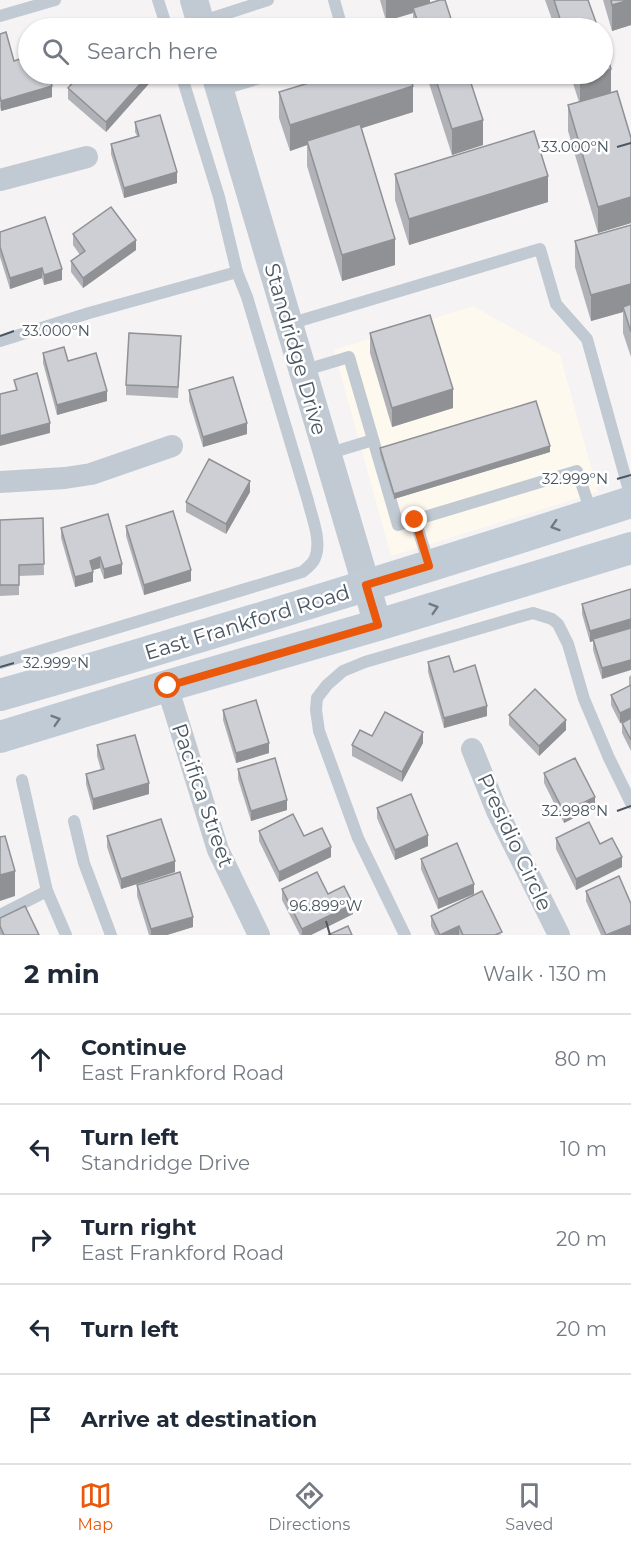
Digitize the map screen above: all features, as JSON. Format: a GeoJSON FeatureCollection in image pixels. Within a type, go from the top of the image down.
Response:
{"type":"FeatureCollection","features":[{"type":"Feature","properties":{"kind":"main road","name":"East Frankford Road"},"geometry":{"type":"LineString","coordinates":[[0,695],[429,566],[631,500]]}},
{"type":"Feature","properties":{"kind":"main road","name":"East Frankford Road"},"geometry":{"type":"LineString","coordinates":[[0,737],[631,548]]}},
{"type":"Feature","properties":{"kind":"street","name":"Standridge Drive"},"geometry":{"type":"LineString","coordinates":[[219,84],[378,625]]}},
{"type":"Feature","properties":{"kind":"street"},"geometry":{"type":"LineString","coordinates":[[0,180],[87,157]]}},
{"type":"Feature","properties":{"kind":"street"},"geometry":{"type":"LineString","coordinates":[[0,482],[92,474],[172,446]]}},
{"type":"Feature","properties":{"kind":"street","name":"Pacifica Street"},"geometry":{"type":"LineString","coordinates":[[168,686],[218,850],[259,935]]}},
{"type":"Feature","properties":{"kind":"street","name":"Presidio Circle"},"geometry":{"type":"LineString","coordinates":[[472,749],[497,811],[559,935]]}},
{"type":"Feature","properties":{"kind":"lane"},"geometry":{"type":"LineString","coordinates":[[0,16],[55,0]]}},
{"type":"Feature","properties":{"kind":"lane"},"geometry":{"type":"LineString","coordinates":[[158,0],[164,18]]}},
{"type":"Feature","properties":{"kind":"lane"},"geometry":{"type":"LineString","coordinates":[[198,17],[268,0]]}},
{"type":"Feature","properties":{"kind":"lane"},"geometry":{"type":"LineString","coordinates":[[334,0],[339,18]]}},
{"type":"Feature","properties":{"kind":"lane"},"geometry":{"type":"LineString","coordinates":[[0,663],[302,572],[314,560],[317,549],[308,501],[247,297],[237,272],[219,197],[184,84]]}},
{"type":"Feature","properties":{"kind":"lane"},"geometry":{"type":"LineString","coordinates":[[289,325],[540,249],[556,304],[586,339],[631,500]]}},
{"type":"Feature","properties":{"kind":"lane"},"geometry":{"type":"LineString","coordinates":[[0,340],[237,272]]}},
{"type":"Feature","properties":{"kind":"lane"},"geometry":{"type":"LineString","coordinates":[[302,371],[349,357],[398,525],[577,471],[592,514]]}},
{"type":"Feature","properties":{"kind":"lane"},"geometry":{"type":"LineString","coordinates":[[327,454],[373,440]]}},
{"type":"Feature","properties":{"kind":"lane"},"geometry":{"type":"LineString","coordinates":[[415,520],[429,566]]}},
{"type":"Feature","properties":{"kind":"lane"},"geometry":{"type":"LineString","coordinates":[[405,935],[358,838],[319,731],[317,698],[327,685],[344,671],[365,662],[533,613],[552,619],[558,624],[568,644],[584,699],[631,803]]}},
{"type":"Feature","properties":{"kind":"lane"},"geometry":{"type":"LineString","coordinates":[[22,780],[47,891],[66,935]]}},
{"type":"Feature","properties":{"kind":"lane"},"geometry":{"type":"LineString","coordinates":[[74,821],[84,862],[111,935]]}},
{"type":"Feature","properties":{"kind":"lane"},"geometry":{"type":"LineString","coordinates":[[0,915],[47,891]]}},
{"type":"Feature","properties":{"kind":"shaded area"},"geometry":{"type":"Polygon","coordinates":[[[473,306],[560,355],[598,492],[391,556],[334,350],[473,306]]]}},
{"type":"Feature","properties":{"kind":"building"},"geometry":{"type":"Polygon","coordinates":[[[445,0],[451,18],[416,18],[413,8],[445,0]]]}},
{"type":"Feature","properties":{"kind":"building"},"geometry":{"type":"Polygon","coordinates":[[[554,0],[588,0],[594,18],[560,18],[554,0]]]}},
{"type":"Feature","properties":{"kind":"building"},"geometry":{"type":"Polygon","coordinates":[[[611,0],[629,0],[612,5],[611,0]]]}},
{"type":"Feature","properties":{"kind":"building"},"geometry":{"type":"Polygon","coordinates":[[[6,32],[14,61],[18,60],[18,84],[51,84],[52,86],[1,101],[0,34],[6,32]]]}},
{"type":"Feature","properties":{"kind":"building"},"geometry":{"type":"Polygon","coordinates":[[[72,84],[140,84],[106,122],[68,88],[72,84]]]}},
{"type":"Feature","properties":{"kind":"building"},"geometry":{"type":"Polygon","coordinates":[[[305,84],[412,84],[413,86],[290,125],[279,92],[305,84]]]}},
{"type":"Feature","properties":{"kind":"building"},"geometry":{"type":"Polygon","coordinates":[[[437,84],[471,84],[483,120],[452,129],[437,84]]]}},
{"type":"Feature","properties":{"kind":"building"},"geometry":{"type":"Polygon","coordinates":[[[617,91],[631,138],[631,197],[598,207],[568,105],[617,91]]]}},
{"type":"Feature","properties":{"kind":"building"},"geometry":{"type":"Polygon","coordinates":[[[160,115],[177,172],[124,188],[111,144],[139,136],[135,122],[160,115]]]}},
{"type":"Feature","properties":{"kind":"building"},"geometry":{"type":"Polygon","coordinates":[[[360,124],[395,239],[342,255],[307,141],[360,124]]]}},
{"type":"Feature","properties":{"kind":"building"},"geometry":{"type":"Polygon","coordinates":[[[534,131],[548,176],[409,219],[395,174],[534,131]]]}},
{"type":"Feature","properties":{"kind":"building"},"geometry":{"type":"Polygon","coordinates":[[[111,207],[136,240],[83,278],[71,261],[85,251],[73,234],[111,207]]]}},
{"type":"Feature","properties":{"kind":"building"},"geometry":{"type":"Polygon","coordinates":[[[45,217],[62,269],[44,275],[42,268],[10,278],[0,247],[0,232],[45,217]]]}},
{"type":"Feature","properties":{"kind":"building"},"geometry":{"type":"Polygon","coordinates":[[[631,225],[631,284],[591,295],[575,241],[631,225]]]}},
{"type":"Feature","properties":{"kind":"building"},"geometry":{"type":"Polygon","coordinates":[[[631,304],[631,332],[623,307],[631,304]]]}},
{"type":"Feature","properties":{"kind":"building"},"geometry":{"type":"Polygon","coordinates":[[[430,315],[453,389],[392,408],[370,333],[430,315]]]}},
{"type":"Feature","properties":{"kind":"building"},"geometry":{"type":"Polygon","coordinates":[[[129,333],[181,336],[178,387],[126,385],[129,333]]]}},
{"type":"Feature","properties":{"kind":"building"},"geometry":{"type":"Polygon","coordinates":[[[64,347],[68,361],[96,353],[107,391],[57,405],[43,353],[64,347]]]}},
{"type":"Feature","properties":{"kind":"building"},"geometry":{"type":"Polygon","coordinates":[[[37,373],[50,423],[0,436],[0,394],[17,390],[14,380],[37,373]]]}},
{"type":"Feature","properties":{"kind":"building"},"geometry":{"type":"Polygon","coordinates":[[[233,377],[247,423],[203,437],[189,390],[233,377]]]}},
{"type":"Feature","properties":{"kind":"building"},"geometry":{"type":"Polygon","coordinates":[[[536,401],[550,446],[394,494],[380,448],[536,401]]]}},
{"type":"Feature","properties":{"kind":"building"},"geometry":{"type":"Polygon","coordinates":[[[209,459],[250,481],[226,524],[186,502],[209,459]]]}},
{"type":"Feature","properties":{"kind":"building"},"geometry":{"type":"Polygon","coordinates":[[[173,511],[191,570],[144,585],[126,526],[173,511]]]}},
{"type":"Feature","properties":{"kind":"building"},"geometry":{"type":"Polygon","coordinates":[[[108,514],[122,564],[104,569],[100,557],[90,561],[93,572],[75,577],[61,528],[108,514]]]}},
{"type":"Feature","properties":{"kind":"building"},"geometry":{"type":"Polygon","coordinates":[[[43,518],[44,564],[19,565],[19,585],[0,585],[0,520],[43,518]]]}},
{"type":"Feature","properties":{"kind":"building"},"geometry":{"type":"Polygon","coordinates":[[[631,589],[631,619],[590,631],[582,604],[631,589]]]}},
{"type":"Feature","properties":{"kind":"building"},"geometry":{"type":"Polygon","coordinates":[[[631,628],[631,660],[602,668],[593,639],[631,628]]]}},
{"type":"Feature","properties":{"kind":"building"},"geometry":{"type":"Polygon","coordinates":[[[449,656],[454,672],[475,665],[487,706],[444,718],[428,662],[449,656]]]}},
{"type":"Feature","properties":{"kind":"building"},"geometry":{"type":"Polygon","coordinates":[[[631,685],[631,708],[620,713],[611,695],[631,685]]]}},
{"type":"Feature","properties":{"kind":"building"},"geometry":{"type":"Polygon","coordinates":[[[535,689],[566,720],[539,746],[509,715],[535,689]]]}},
{"type":"Feature","properties":{"kind":"building"},"geometry":{"type":"Polygon","coordinates":[[[256,700],[269,743],[236,753],[223,710],[256,700]]]}},
{"type":"Feature","properties":{"kind":"building"},"geometry":{"type":"Polygon","coordinates":[[[385,712],[423,732],[402,772],[352,745],[360,730],[372,736],[385,712]]]}},
{"type":"Feature","properties":{"kind":"building"},"geometry":{"type":"Polygon","coordinates":[[[631,718],[631,740],[622,723],[631,718]]]}},
{"type":"Feature","properties":{"kind":"building"},"geometry":{"type":"Polygon","coordinates":[[[135,735],[149,783],[93,799],[86,774],[104,769],[97,745],[135,735]]]}},
{"type":"Feature","properties":{"kind":"building"},"geometry":{"type":"Polygon","coordinates":[[[275,758],[287,800],[251,811],[238,769],[275,758]]]}},
{"type":"Feature","properties":{"kind":"building"},"geometry":{"type":"Polygon","coordinates":[[[575,758],[595,797],[564,812],[544,773],[575,758]]]}},
{"type":"Feature","properties":{"kind":"building"},"geometry":{"type":"Polygon","coordinates":[[[411,794],[428,835],[395,850],[377,808],[411,794]]]}},
{"type":"Feature","properties":{"kind":"building"},"geometry":{"type":"Polygon","coordinates":[[[293,814],[304,836],[322,828],[331,847],[279,872],[259,831],[293,814]]]}},
{"type":"Feature","properties":{"kind":"building"},"geometry":{"type":"Polygon","coordinates":[[[161,819],[175,861],[121,879],[107,836],[161,819]]]}},
{"type":"Feature","properties":{"kind":"building"},"geometry":{"type":"Polygon","coordinates":[[[589,822],[600,844],[612,838],[622,857],[576,879],[556,838],[589,822]]]}},
{"type":"Feature","properties":{"kind":"building"},"geometry":{"type":"Polygon","coordinates":[[[5,836],[15,871],[0,875],[0,837],[5,836]]]}},
{"type":"Feature","properties":{"kind":"building"},"geometry":{"type":"Polygon","coordinates":[[[457,843],[474,884],[438,899],[421,859],[457,843]]]}},
{"type":"Feature","properties":{"kind":"building"},"geometry":{"type":"Polygon","coordinates":[[[180,872],[193,917],[151,929],[137,885],[180,872]]]}},
{"type":"Feature","properties":{"kind":"building"},"geometry":{"type":"Polygon","coordinates":[[[317,872],[328,894],[344,886],[353,904],[302,929],[282,889],[317,872]]]}},
{"type":"Feature","properties":{"kind":"building"},"geometry":{"type":"Polygon","coordinates":[[[619,876],[631,904],[631,925],[606,935],[586,891],[619,876]]]}},
{"type":"Feature","properties":{"kind":"building"},"geometry":{"type":"Polygon","coordinates":[[[482,891],[502,932],[495,935],[463,935],[459,926],[440,935],[431,916],[482,891]]]}},
{"type":"Feature","properties":{"kind":"building"},"geometry":{"type":"Polygon","coordinates":[[[25,906],[39,935],[4,935],[0,926],[0,918],[25,906]]]}},
{"type":"Feature","properties":{"kind":"building"},"geometry":{"type":"Polygon","coordinates":[[[348,926],[352,935],[328,935],[348,926]]]}},
{"type":"Feature","properties":{"kind":"route"},"geometry":{"type":"LineString","coordinates":[[168,686],[378,625],[366,585],[429,566],[415,520]]}}]}
